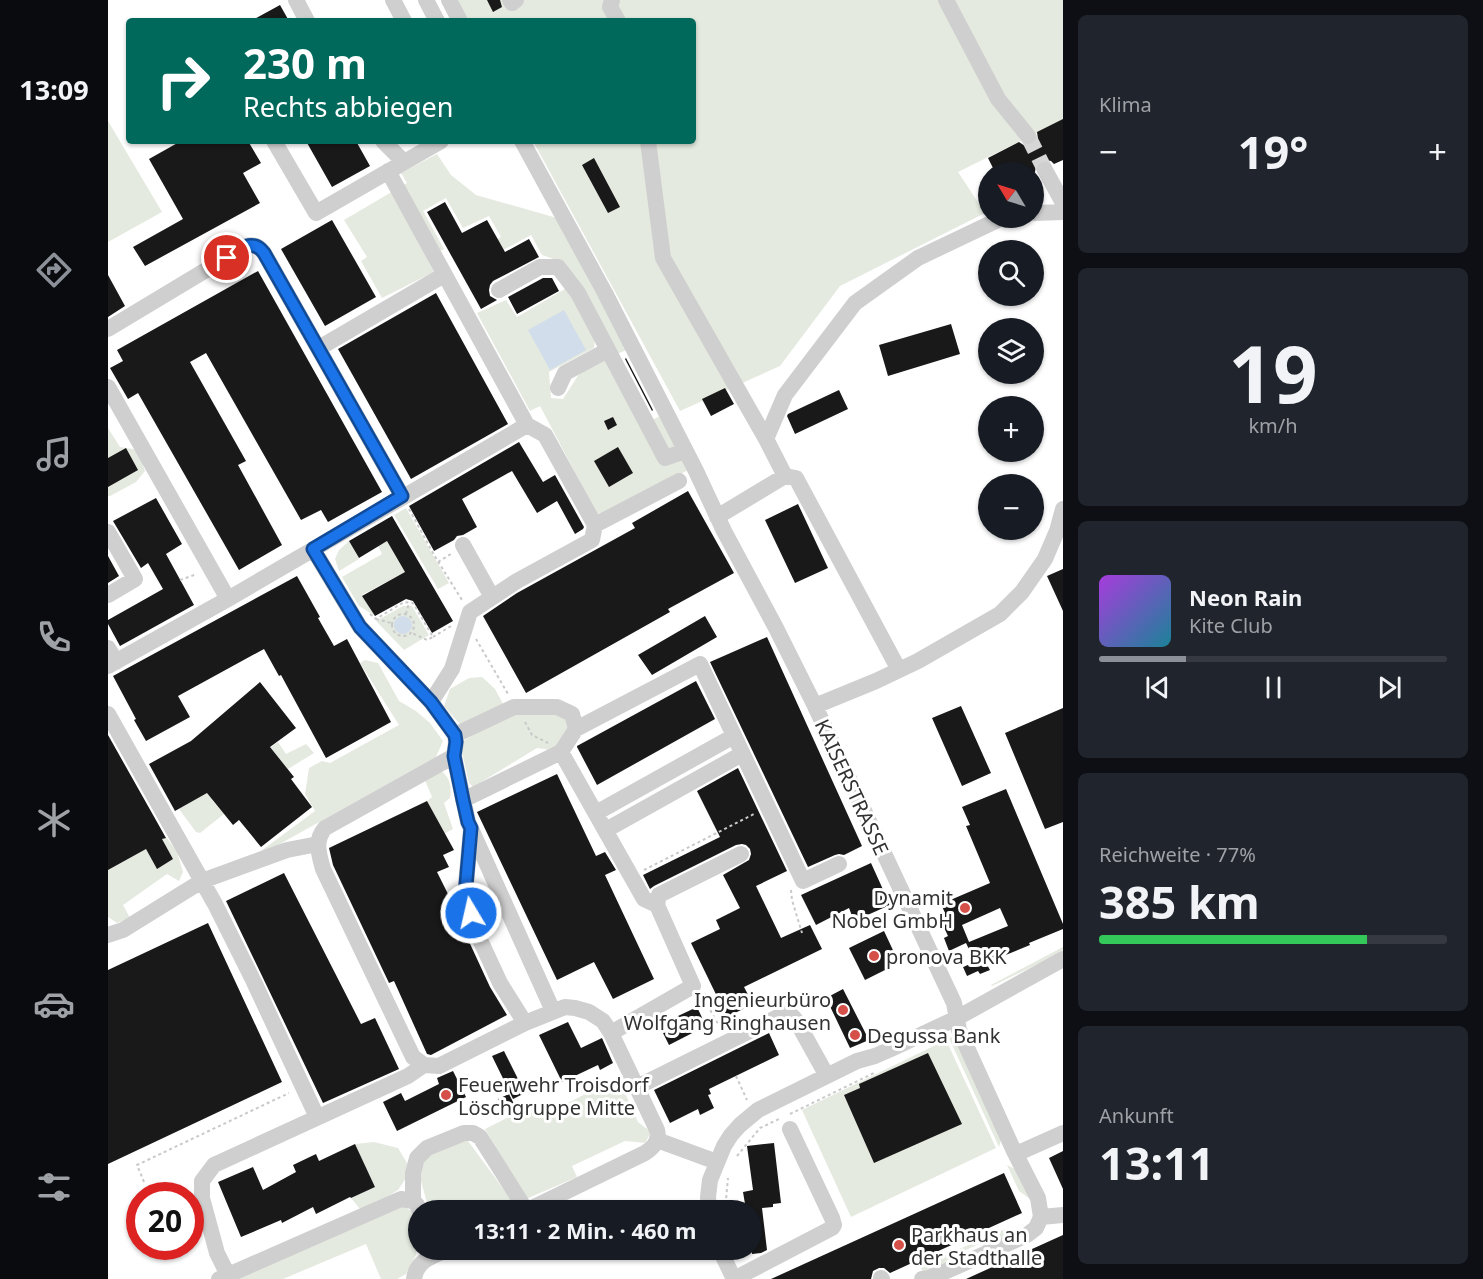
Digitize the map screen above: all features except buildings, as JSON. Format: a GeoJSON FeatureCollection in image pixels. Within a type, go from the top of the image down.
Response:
{"type":"FeatureCollection","features":[{"type":"Feature","properties":{"kind":"street"},"geometry":{"type":"LineString","coordinates":[[296,0],[305,18]]}},
{"type":"Feature","properties":{"kind":"street"},"geometry":{"type":"LineString","coordinates":[[393,0],[402,18]]}},
{"type":"Feature","properties":{"kind":"street"},"geometry":{"type":"LineString","coordinates":[[426,0],[435,18]]}},
{"type":"Feature","properties":{"kind":"street"},"geometry":{"type":"LineString","coordinates":[[449,0],[458,18]]}},
{"type":"Feature","properties":{"kind":"street"},"geometry":{"type":"LineString","coordinates":[[510,0],[512,3],[516,0]]}},
{"type":"Feature","properties":{"kind":"street"},"geometry":{"type":"LineString","coordinates":[[612,0],[610,7],[616,18]]}},
{"type":"Feature","properties":{"kind":"street"},"geometry":{"type":"LineString","coordinates":[[946,0],[998,99],[1028,136]]}},
{"type":"Feature","properties":{"kind":"street"},"geometry":{"type":"LineString","coordinates":[[276,144],[316,213],[436,144]]}},
{"type":"Feature","properties":{"kind":"street"},"geometry":{"type":"LineString","coordinates":[[386,144],[404,162]]}},
{"type":"Feature","properties":{"kind":"street","name":"KAISERSTRASSE"},"geometry":{"type":"LineString","coordinates":[[524,144],[605,293],[815,706],[954,1003],[959,1030],[1038,1198],[1041,1212]]}},
{"type":"Feature","properties":{"kind":"street"},"geometry":{"type":"LineString","coordinates":[[648,144],[663,258],[785,476]]}},
{"type":"Feature","properties":{"kind":"street"},"geometry":{"type":"LineString","coordinates":[[1045,170],[1063,203]]}},
{"type":"Feature","properties":{"kind":"street"},"geometry":{"type":"LineString","coordinates":[[388,171],[526,425],[545,435],[595,525],[592,540],[517,581],[470,612],[452,669],[431,702]]}},
{"type":"Feature","properties":{"kind":"street"},"geometry":{"type":"LineString","coordinates":[[1044,213],[1063,212]]}},
{"type":"Feature","properties":{"kind":"street"},"geometry":{"type":"LineString","coordinates":[[766,439],[785,395],[855,303],[918,258],[981,228]]}},
{"type":"Feature","properties":{"kind":"street"},"geometry":{"type":"LineString","coordinates":[[108,329],[246,246],[259,246],[402,496]]}},
{"type":"Feature","properties":{"kind":"street"},"geometry":{"type":"LineString","coordinates":[[499,290],[540,267],[558,267],[578,293],[665,458],[685,451]]}},
{"type":"Feature","properties":{"kind":"street"},"geometry":{"type":"LineString","coordinates":[[319,348],[444,275]]}},
{"type":"Feature","properties":{"kind":"street"},"geometry":{"type":"LineString","coordinates":[[558,388],[566,373],[608,350]]}},
{"type":"Feature","properties":{"kind":"street"},"geometry":{"type":"LineString","coordinates":[[108,387],[228,599]]}},
{"type":"Feature","properties":{"kind":"street"},"geometry":{"type":"LineString","coordinates":[[111,659],[228,599],[526,425]]}},
{"type":"Feature","properties":{"kind":"street"},"geometry":{"type":"LineString","coordinates":[[717,517],[785,476],[796,478],[899,670]]}},
{"type":"Feature","properties":{"kind":"street"},"geometry":{"type":"LineString","coordinates":[[595,525],[679,482]]}},
{"type":"Feature","properties":{"kind":"street"},"geometry":{"type":"LineString","coordinates":[[815,706],[918,661],[1000,614],[1023,592],[1045,559],[1057,531],[1063,509]]}},
{"type":"Feature","properties":{"kind":"street"},"geometry":{"type":"LineString","coordinates":[[108,532],[135,579],[108,595]]}},
{"type":"Feature","properties":{"kind":"street"},"geometry":{"type":"LineString","coordinates":[[463,545],[492,597]]}},
{"type":"Feature","properties":{"kind":"street"},"geometry":{"type":"LineString","coordinates":[[313,549],[360,627],[431,702],[455,735],[454,756],[468,822],[553,1011]]}},
{"type":"Feature","properties":{"kind":"street"},"geometry":{"type":"LineString","coordinates":[[463,800],[561,752],[576,729],[700,664],[803,880],[840,864]]}},
{"type":"Feature","properties":{"kind":"street"},"geometry":{"type":"LineString","coordinates":[[455,735],[514,707],[557,707],[572,714],[576,729]]}},
{"type":"Feature","properties":{"kind":"street"},"geometry":{"type":"LineString","coordinates":[[108,714],[215,904],[317,1117]]}},
{"type":"Feature","properties":{"kind":"street"},"geometry":{"type":"LineString","coordinates":[[596,813],[734,736]]}},
{"type":"Feature","properties":{"kind":"street"},"geometry":{"type":"LineString","coordinates":[[561,752],[644,899],[657,905]]}},
{"type":"Feature","properties":{"kind":"street"},"geometry":{"type":"LineString","coordinates":[[606,830],[742,754]]}},
{"type":"Feature","properties":{"kind":"street"},"geometry":{"type":"LineString","coordinates":[[454,756],[325,828],[320,834],[318,852],[328,880],[413,1057],[424,1065],[439,1066],[525,1023],[565,1007],[589,1012],[603,1021],[611,1033],[657,1130],[657,1140],[645,1153],[548,1200]]}},
{"type":"Feature","properties":{"kind":"street"},"geometry":{"type":"LineString","coordinates":[[653,781],[663,799]]}},
{"type":"Feature","properties":{"kind":"street"},"geometry":{"type":"LineString","coordinates":[[471,828],[466,885],[471,913],[476,931],[500,983],[525,1023]]}},
{"type":"Feature","properties":{"kind":"street"},"geometry":{"type":"LineString","coordinates":[[108,935],[123,930],[202,881],[287,850],[318,844]]}},
{"type":"Feature","properties":{"kind":"street"},"geometry":{"type":"LineString","coordinates":[[611,1033],[693,986],[657,905],[659,895],[741,854]]}},
{"type":"Feature","properties":{"kind":"street"},"geometry":{"type":"LineString","coordinates":[[708,1200],[710,1180],[723,1167],[730,1135],[758,1110],[857,1060],[875,1056],[957,1018],[1063,959]]}},
{"type":"Feature","properties":{"kind":"street"},"geometry":{"type":"LineString","coordinates":[[637,1086],[784,1014],[794,1017],[826,1076]]}},
{"type":"Feature","properties":{"kind":"street"},"geometry":{"type":"LineString","coordinates":[[408,1202],[401,1199],[223,1277],[202,1198],[202,1181],[214,1165],[408,1076],[424,1065]]}},
{"type":"Feature","properties":{"kind":"street"},"geometry":{"type":"LineString","coordinates":[[725,1260],[734,1279],[834,1225],[790,1129]]}},
{"type":"Feature","properties":{"kind":"street"},"geometry":{"type":"LineString","coordinates":[[415,1200],[413,1173],[417,1158],[427,1148],[464,1134],[473,1133],[480,1137],[521,1200]]}},
{"type":"Feature","properties":{"kind":"street"},"geometry":{"type":"LineString","coordinates":[[1016,1154],[1063,1133]]}},
{"type":"Feature","properties":{"kind":"street"},"geometry":{"type":"LineString","coordinates":[[657,1140],[723,1167]]}},
{"type":"Feature","properties":{"kind":"street"},"geometry":{"type":"LineString","coordinates":[[922,1279],[949,1270],[1026,1235],[1036,1228],[1041,1212],[1063,1215]]}},
{"type":"Feature","properties":{"kind":"street"},"geometry":{"type":"LineString","coordinates":[[414,1279],[420,1264],[426,1260]]}},
{"type":"Feature","properties":{"kind":"path"},"geometry":{"type":"LineString","coordinates":[[402,496],[434,555],[465,604]]}},
{"type":"Feature","properties":{"kind":"path"},"geometry":{"type":"LineString","coordinates":[[180,580],[204,572]]}},
{"type":"Feature","properties":{"kind":"path"},"geometry":{"type":"LineString","coordinates":[[376,618],[404,602],[414,603],[433,637],[427,640],[412,633]]}},
{"type":"Feature","properties":{"kind":"path"},"geometry":{"type":"LineString","coordinates":[[406,614],[409,603]]}},
{"type":"Feature","properties":{"kind":"path"},"geometry":{"type":"LineString","coordinates":[[367,612],[376,618],[392,623]]}},
{"type":"Feature","properties":{"kind":"path"},"geometry":{"type":"LineString","coordinates":[[406,614],[414,620],[415,627],[412,633],[400,636],[394,633],[391,626],[392,620],[397,615],[406,614]]}},
{"type":"Feature","properties":{"kind":"path"},"geometry":{"type":"LineString","coordinates":[[636,874],[763,810]]}},
{"type":"Feature","properties":{"kind":"path"},"geometry":{"type":"LineString","coordinates":[[706,1000],[716,1020]]}},
{"type":"Feature","properties":{"kind":"path"},"geometry":{"type":"LineString","coordinates":[[734,1161],[760,1128],[881,1069]]}},
{"type":"Feature","properties":{"kind":"path"},"geometry":{"type":"LineString","coordinates":[[736,1076],[749,1104]]}},
{"type":"Feature","properties":{"kind":"path"},"geometry":{"type":"LineString","coordinates":[[144,1182],[137,1165],[303,1087]]}},
{"type":"Feature","properties":{"kind":"path"},"geometry":{"type":"LineString","coordinates":[[723,1167],[727,1179],[725,1200]]}},
{"type":"Feature","properties":{"kind":"shaded area"},"geometry":{"type":"Polygon","coordinates":[[[457,0],[1063,0],[1063,120],[958,172],[978,202],[978,217],[840,286],[780,366],[680,411],[535,144],[696,144],[696,18],[466,18],[457,0]]]}},
{"type":"Feature","properties":{"kind":"shaded area"},"geometry":{"type":"Polygon","coordinates":[[[108,121],[162,212],[108,242],[108,121]]]}},
{"type":"Feature","properties":{"kind":"shaded area"},"geometry":{"type":"Polygon","coordinates":[[[437,154],[451,175],[476,195],[557,218],[629,349],[617,354],[595,337],[594,348],[549,372],[551,398],[563,399],[581,371],[612,357],[646,423],[660,416],[688,470],[603,516],[596,512],[540,406],[530,411],[477,313],[506,300],[517,317],[575,283],[565,263],[542,255],[531,235],[466,270],[459,260],[501,237],[489,216],[463,228],[446,198],[423,211],[444,249],[437,253],[418,242],[434,272],[382,298],[361,261],[367,257],[344,220],[407,183],[401,173],[437,154]]]}},
{"type":"Feature","properties":{"kind":"shaded area"},"geometry":{"type":"Polygon","coordinates":[[[564,310],[586,350],[550,370],[528,330],[564,310]]]}},
{"type":"Feature","properties":{"kind":"shaded area"},"geometry":{"type":"Polygon","coordinates":[[[108,428],[120,447],[138,450],[145,471],[136,482],[110,496],[108,496],[108,428]]]}},
{"type":"Feature","properties":{"kind":"shaded area"},"geometry":{"type":"Polygon","coordinates":[[[406,508],[449,583],[438,589],[394,515],[406,508]]]}},
{"type":"Feature","properties":{"kind":"shaded area"},"geometry":{"type":"Polygon","coordinates":[[[349,541],[359,559],[339,571],[335,559],[339,550],[349,541]]]}},
{"type":"Feature","properties":{"kind":"shaded area"},"geometry":{"type":"Polygon","coordinates":[[[387,541],[405,572],[362,595],[375,616],[359,606],[342,577],[382,554],[378,546],[387,541]]]}},
{"type":"Feature","properties":{"kind":"shaded area"},"geometry":{"type":"Polygon","coordinates":[[[403,606],[412,606],[429,635],[404,650],[376,621],[403,606]]]}},
{"type":"Feature","properties":{"kind":"shaded area"},"geometry":{"type":"Polygon","coordinates":[[[403,616],[409,619],[412,625],[409,631],[403,634],[397,631],[394,625],[397,619],[403,616]]]}},
{"type":"Feature","properties":{"kind":"shaded area"},"geometry":{"type":"Polygon","coordinates":[[[365,660],[378,663],[399,701],[430,723],[443,741],[436,757],[269,850],[261,851],[315,811],[305,794],[309,768],[322,761],[330,763],[399,725],[360,663],[365,660]]]}},
{"type":"Feature","properties":{"kind":"shaded area"},"geometry":{"type":"Polygon","coordinates":[[[482,677],[495,689],[503,704],[463,728],[444,706],[450,689],[469,678],[482,677]]]}},
{"type":"Feature","properties":{"kind":"shaded area"},"geometry":{"type":"Polygon","coordinates":[[[553,712],[568,719],[571,729],[560,744],[550,750],[537,748],[473,787],[469,783],[460,743],[503,717],[553,712]]]}},
{"type":"Feature","properties":{"kind":"shaded area"},"geometry":{"type":"Polygon","coordinates":[[[278,742],[286,754],[306,744],[314,753],[288,769],[212,800],[224,814],[200,833],[196,832],[179,809],[217,787],[278,742]]]}},
{"type":"Feature","properties":{"kind":"shaded area"},"geometry":{"type":"Polygon","coordinates":[[[441,771],[446,776],[450,787],[450,798],[444,803],[453,829],[444,834],[427,801],[432,797],[424,778],[441,771]]]}},
{"type":"Feature","properties":{"kind":"shaded area"},"geometry":{"type":"Polygon","coordinates":[[[166,837],[177,852],[183,872],[179,881],[167,874],[123,905],[130,918],[117,923],[108,917],[108,870],[146,849],[157,868],[173,859],[162,839],[166,837]]]}},
{"type":"Feature","properties":{"kind":"shaded area"},"geometry":{"type":"Polygon","coordinates":[[[1063,947],[1063,950],[1038,964],[991,985],[1063,947]]]}},
{"type":"Feature","properties":{"kind":"shaded area"},"geometry":{"type":"Polygon","coordinates":[[[955,1036],[1001,1140],[999,1147],[949,1038],[955,1036]]]}},
{"type":"Feature","properties":{"kind":"shaded area"},"geometry":{"type":"Polygon","coordinates":[[[946,1040],[996,1148],[851,1217],[802,1110],[946,1040]]]}},
{"type":"Feature","properties":{"kind":"shaded area"},"geometry":{"type":"Polygon","coordinates":[[[618,1077],[638,1122],[651,1132],[645,1143],[625,1141],[572,1166],[577,1177],[526,1199],[485,1129],[533,1105],[566,1104],[618,1077]]]}},
{"type":"Feature","properties":{"kind":"shaded area"},"geometry":{"type":"Polygon","coordinates":[[[454,1141],[468,1141],[512,1200],[426,1200],[419,1174],[426,1157],[454,1141]]]}},
{"type":"Feature","properties":{"kind":"shaded area"},"geometry":{"type":"Polygon","coordinates":[[[374,1142],[398,1148],[407,1163],[406,1178],[398,1190],[379,1202],[360,1209],[351,1198],[375,1187],[355,1144],[374,1142]]]}},
{"type":"Feature","properties":{"kind":"shaded area"},"geometry":{"type":"Polygon","coordinates":[[[1007,1165],[1015,1169],[1033,1201],[1019,1191],[1007,1165]]]}},
{"type":"Feature","properties":{"kind":"shaded area"},"geometry":{"type":"Polygon","coordinates":[[[403,1206],[408,1209],[408,1260],[413,1260],[406,1274],[397,1279],[381,1279],[366,1244],[283,1279],[232,1279],[403,1206]]]}},
{"type":"Feature","properties":{"kind":"shaded area"},"geometry":{"type":"Polygon","coordinates":[[[1005,1229],[1010,1239],[985,1251],[981,1243],[953,1256],[956,1264],[923,1272],[920,1267],[945,1255],[947,1259],[951,1257],[950,1253],[1005,1229]]]}},
{"type":"Feature","properties":{"kind":"tunnel"},"geometry":{"type":"LineString","coordinates":[[1028,136],[1045,170]]}},
{"type":"Feature","properties":{"kind":"place","name":"Dynamit Nobel GmbH"},"geometry":{"type":"Point","coordinates":[965,908]}},
{"type":"Feature","properties":{"kind":"place","name":"pronova BKK"},"geometry":{"type":"Point","coordinates":[874,956]}},
{"type":"Feature","properties":{"kind":"place","name":"Ingenieurbüro Wolfgang Ringhausen"},"geometry":{"type":"Point","coordinates":[843,1010]}},
{"type":"Feature","properties":{"kind":"place","name":"Degussa Bank"},"geometry":{"type":"Point","coordinates":[855,1035]}},
{"type":"Feature","properties":{"kind":"place","name":"Feuerwehr Troisdorf Löschgruppe Mitte"},"geometry":{"type":"Point","coordinates":[446,1095]}},
{"type":"Feature","properties":{"kind":"place","name":"Parkhaus an der Stadthalle"},"geometry":{"type":"Point","coordinates":[899,1245]}},
{"type":"Feature","properties":{"kind":"route"},"geometry":{"type":"LineString","coordinates":[[227,258],[246,246],[259,246],[402,496],[313,549],[360,627],[431,702],[455,735],[454,756],[471,828],[466,885],[471,913]]}}]}
